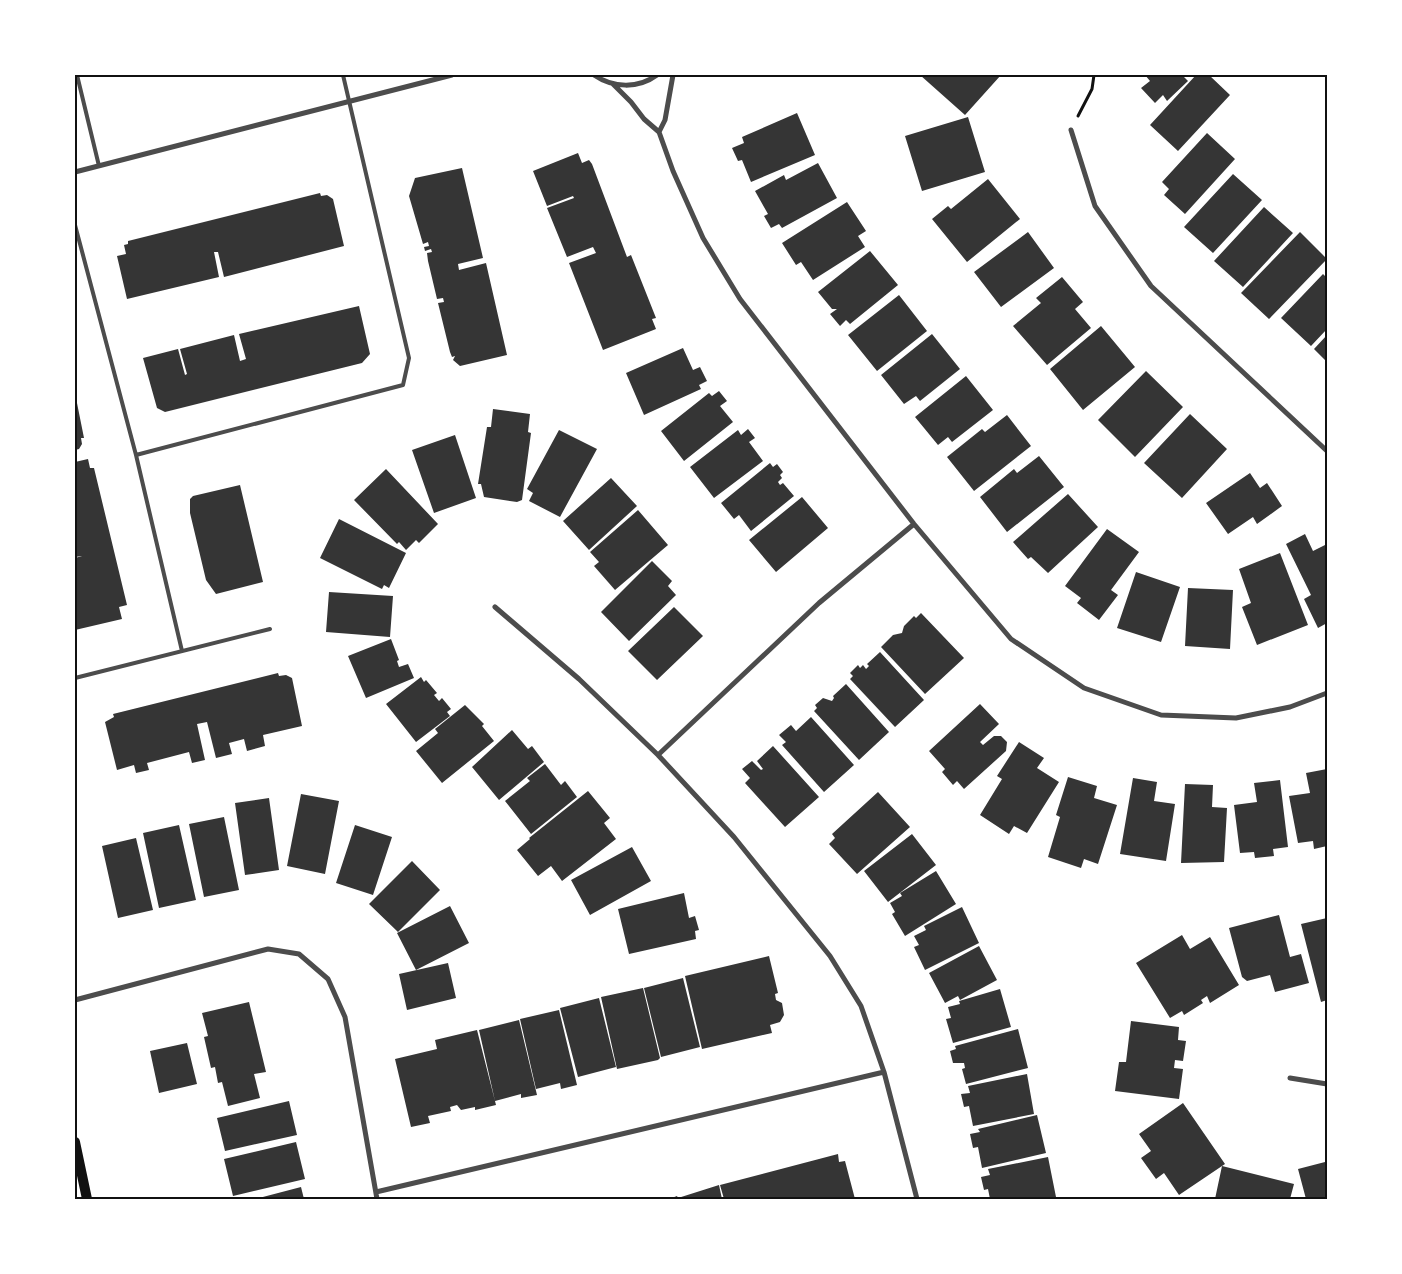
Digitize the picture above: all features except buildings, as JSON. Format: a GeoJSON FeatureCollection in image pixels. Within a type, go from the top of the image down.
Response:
{"type":"FeatureCollection","features":[{"type":"Feature","properties":{"kind":"main road"},"geometry":{"type":"LineString","coordinates":[[75,1142],[88,1199]]}},
{"type":"Feature","properties":{"kind":"street"},"geometry":{"type":"LineString","coordinates":[[75,172],[452,75]]}},
{"type":"Feature","properties":{"kind":"street"},"geometry":{"type":"LineString","coordinates":[[588,75],[613,84],[632,86],[650,80],[657,75]]}},
{"type":"Feature","properties":{"kind":"street"},"geometry":{"type":"LineString","coordinates":[[659,132],[664,120],[672,75]]}},
{"type":"Feature","properties":{"kind":"street"},"geometry":{"type":"LineString","coordinates":[[613,84],[631,102],[644,119],[659,132],[673,171],[703,238],[740,299],[914,524],[1011,639],[1084,688],[1162,715],[1236,718],[1290,708],[1327,693]]}},
{"type":"Feature","properties":{"kind":"street"},"geometry":{"type":"LineString","coordinates":[[1071,130],[1095,206],[1151,286],[1327,451]]}},
{"type":"Feature","properties":{"kind":"street"},"geometry":{"type":"LineString","coordinates":[[658,755],[819,603],[914,524]]}},
{"type":"Feature","properties":{"kind":"street"},"geometry":{"type":"LineString","coordinates":[[494,607],[580,680],[658,755],[734,837],[830,956],[861,1006],[884,1072],[917,1199]]}},
{"type":"Feature","properties":{"kind":"street"},"geometry":{"type":"LineString","coordinates":[[75,1000],[268,949],[299,954],[328,979],[345,1018],[377,1199]]}},
{"type":"Feature","properties":{"kind":"street"},"geometry":{"type":"LineString","coordinates":[[376,1192],[884,1072]]}},
{"type":"Feature","properties":{"kind":"street"},"geometry":{"type":"LineString","coordinates":[[1290,1078],[1327,1084]]}},
{"type":"Feature","properties":{"kind":"lane"},"geometry":{"type":"LineString","coordinates":[[77,75],[99,166]]}},
{"type":"Feature","properties":{"kind":"lane"},"geometry":{"type":"LineString","coordinates":[[136,455],[403,385],[409,358],[343,75]]}},
{"type":"Feature","properties":{"kind":"lane"},"geometry":{"type":"LineString","coordinates":[[75,225],[136,455],[182,651]]}},
{"type":"Feature","properties":{"kind":"lane"},"geometry":{"type":"LineString","coordinates":[[75,678],[270,629]]}},
{"type":"Feature","properties":{"kind":"path"},"geometry":{"type":"LineString","coordinates":[[1071,130],[1092,89],[1094,75]]}}]}
